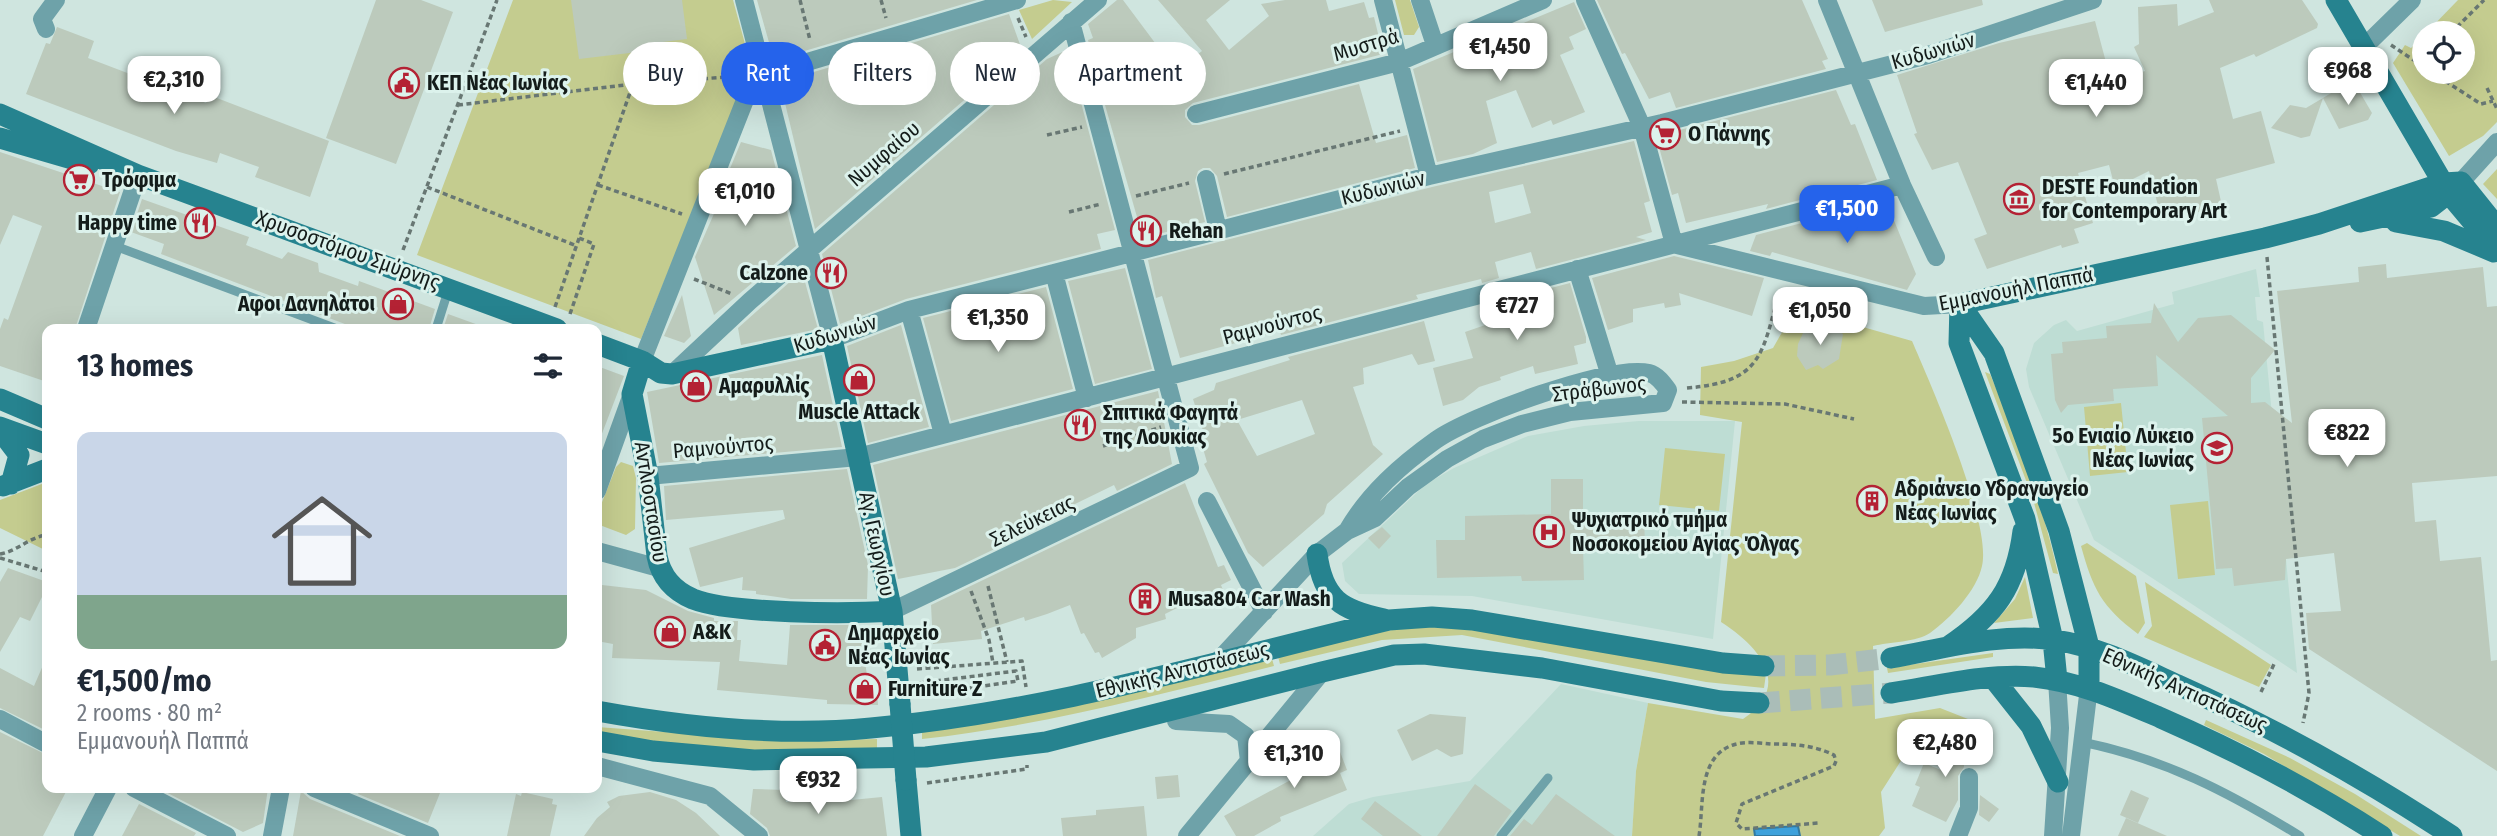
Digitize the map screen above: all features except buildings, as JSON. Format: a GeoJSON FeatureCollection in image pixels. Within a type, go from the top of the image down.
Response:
{"type":"FeatureCollection","features":[{"type":"Feature","properties":{"kind":"main road"},"geometry":{"type":"LineString","coordinates":[[2336,0],[2370,41],[2451,187],[2497,252]]}},
{"type":"Feature","properties":{"kind":"main road","name":"Χρυσοστόμου Σμύρνης"},"geometry":{"type":"LineString","coordinates":[[0,114],[138,175],[558,324]]}},
{"type":"Feature","properties":{"kind":"main road","name":"Χρυσοστόμου Σμύρνης"},"geometry":{"type":"LineString","coordinates":[[0,138],[52,155],[138,175]]}},
{"type":"Feature","properties":{"kind":"main road"},"geometry":{"type":"LineString","coordinates":[[2451,187],[2497,228]]}},
{"type":"Feature","properties":{"kind":"main road","name":"Εμμανουήλ Παππά"},"geometry":{"type":"LineString","coordinates":[[2319,224],[2347,224],[2415,212],[2436,205],[2451,187]]}},
{"type":"Feature","properties":{"kind":"main road","name":"Εμμανουήλ Παππά"},"geometry":{"type":"LineString","coordinates":[[1960,304],[2265,238],[2451,187]]}},
{"type":"Feature","properties":{"kind":"main road"},"geometry":{"type":"LineString","coordinates":[[2372,220],[2416,224],[2444,231],[2497,252]]}},
{"type":"Feature","properties":{"kind":"main road"},"geometry":{"type":"LineString","coordinates":[[1960,304],[1959,343],[2025,519],[2053,640],[2057,680]]}},
{"type":"Feature","properties":{"kind":"main road"},"geometry":{"type":"LineString","coordinates":[[1960,304],[1994,353],[2059,531],[2089,648],[2089,687]]}},
{"type":"Feature","properties":{"kind":"main road","name":"Κυδωνιών"},"geometry":{"type":"LineString","coordinates":[[672,374],[832,338]]}},
{"type":"Feature","properties":{"kind":"main road","name":"Αγ. Γεωργίου"},"geometry":{"type":"LineString","coordinates":[[832,338],[892,611],[911,836]]}},
{"type":"Feature","properties":{"kind":"main road"},"geometry":{"type":"LineString","coordinates":[[602,346],[642,360],[661,373],[672,374]]}},
{"type":"Feature","properties":{"kind":"main road","name":"Αντλιοστασίου"},"geometry":{"type":"LineString","coordinates":[[642,360],[632,394],[648,476],[659,568],[668,584],[695,600],[722,605],[892,611]]}},
{"type":"Feature","properties":{"kind":"main road"},"geometry":{"type":"LineString","coordinates":[[0,399],[42,417]]}},
{"type":"Feature","properties":{"kind":"main road"},"geometry":{"type":"LineString","coordinates":[[0,429],[42,442]]}},
{"type":"Feature","properties":{"kind":"main road"},"geometry":{"type":"LineString","coordinates":[[0,429],[19,455],[5,486]]}},
{"type":"Feature","properties":{"kind":"main road"},"geometry":{"type":"LineString","coordinates":[[5,486],[42,471]]}},
{"type":"Feature","properties":{"kind":"main road"},"geometry":{"type":"LineString","coordinates":[[1946,648],[1978,626],[2004,594],[2020,554],[2025,519]]}},
{"type":"Feature","properties":{"kind":"main road"},"geometry":{"type":"LineString","coordinates":[[1317,554],[1320,574],[1333,598],[1364,614],[1389,620]]}},
{"type":"Feature","properties":{"kind":"main road","name":"Εθνικής Αντιστάσεως"},"geometry":{"type":"LineString","coordinates":[[602,712],[704,725],[809,731],[921,722],[1028,708],[1389,620],[1432,617],[1472,620],[1723,663],[1764,666]]}},
{"type":"Feature","properties":{"kind":"main road","name":"Εθνικής Αντιστάσεως"},"geometry":{"type":"LineString","coordinates":[[1891,658],[2018,639],[2053,640],[2089,648],[2234,710],[2295,741],[2374,785],[2452,836]]}},
{"type":"Feature","properties":{"kind":"main road","name":"Εθνικής Αντιστάσεως"},"geometry":{"type":"LineString","coordinates":[[602,742],[653,751],[754,760],[926,757],[1046,742],[1394,655],[1424,654],[1542,668],[1721,701],[1759,703]]}},
{"type":"Feature","properties":{"kind":"main road"},"geometry":{"type":"LineString","coordinates":[[1993,678],[2027,719],[2058,782]]}},
{"type":"Feature","properties":{"kind":"main road","name":"Εθνικής Αντιστάσεως"},"geometry":{"type":"LineString","coordinates":[[1891,692],[1993,678],[2057,680],[2089,687],[2236,750],[2382,836]]}},
{"type":"Feature","properties":{"kind":"street"},"geometry":{"type":"LineString","coordinates":[[46,29],[41,19],[56,0]]}},
{"type":"Feature","properties":{"kind":"street"},"geometry":{"type":"LineString","coordinates":[[744,0],[755,42]]}},
{"type":"Feature","properties":{"kind":"street","name":"Νυμφαίου"},"geometry":{"type":"LineString","coordinates":[[1040,49],[1098,0]]}},
{"type":"Feature","properties":{"kind":"street"},"geometry":{"type":"LineString","coordinates":[[1383,0],[1429,176]]}},
{"type":"Feature","properties":{"kind":"street"},"geometry":{"type":"LineString","coordinates":[[1420,0],[1434,45]]}},
{"type":"Feature","properties":{"kind":"street","name":"Μυστρά"},"geometry":{"type":"LineString","coordinates":[[1196,114],[1399,62],[1543,0]]}},
{"type":"Feature","properties":{"kind":"street"},"geometry":{"type":"LineString","coordinates":[[1585,0],[1642,127],[1674,244]]}},
{"type":"Feature","properties":{"kind":"street"},"geometry":{"type":"LineString","coordinates":[[1827,0],[1902,185],[1936,257]]}},
{"type":"Feature","properties":{"kind":"street","name":"Κυδωνιών"},"geometry":{"type":"LineString","coordinates":[[832,338],[909,310],[1054,272],[1429,176],[1642,127],[1855,71],[1928,55],[2093,0]]}},
{"type":"Feature","properties":{"kind":"street"},"geometry":{"type":"LineString","coordinates":[[2370,41],[2412,0]]}},
{"type":"Feature","properties":{"kind":"street"},"geometry":{"type":"LineString","coordinates":[[815,60],[1014,1]]}},
{"type":"Feature","properties":{"kind":"street"},"geometry":{"type":"LineString","coordinates":[[1071,22],[1076,42]]}},
{"type":"Feature","properties":{"kind":"street"},"geometry":{"type":"LineString","coordinates":[[642,360],[743,105]]}},
{"type":"Feature","properties":{"kind":"street"},"geometry":{"type":"LineString","coordinates":[[771,105],[832,338]]}},
{"type":"Feature","properties":{"kind":"street","name":"Νυμφαίου"},"geometry":{"type":"LineString","coordinates":[[672,374],[750,301],[976,105]]}},
{"type":"Feature","properties":{"kind":"street"},"geometry":{"type":"LineString","coordinates":[[1092,105],[1176,423]]}},
{"type":"Feature","properties":{"kind":"street"},"geometry":{"type":"LineString","coordinates":[[2451,187],[2497,142]]}},
{"type":"Feature","properties":{"kind":"street"},"geometry":{"type":"LineString","coordinates":[[88,324],[138,175]]}},
{"type":"Feature","properties":{"kind":"street"},"geometry":{"type":"LineString","coordinates":[[1206,179],[1218,230]]}},
{"type":"Feature","properties":{"kind":"street","name":"Ραμνούντος"},"geometry":{"type":"LineString","coordinates":[[648,476],[858,457],[1902,185]]}},
{"type":"Feature","properties":{"kind":"street","name":"Εμμανουήλ Παππά"},"geometry":{"type":"LineString","coordinates":[[1674,244],[1923,306],[1960,304]]}},
{"type":"Feature","properties":{"kind":"street"},"geometry":{"type":"LineString","coordinates":[[1577,270],[1610,376]]}},
{"type":"Feature","properties":{"kind":"street"},"geometry":{"type":"LineString","coordinates":[[1054,272],[1087,398]]}},
{"type":"Feature","properties":{"kind":"street"},"geometry":{"type":"LineString","coordinates":[[909,310],[943,434]]}},
{"type":"Feature","properties":{"kind":"street","name":"Στράβωνος"},"geometry":{"type":"LineString","coordinates":[[1217,662],[1317,554],[1347,531],[1375,518],[1418,480],[1483,439],[1521,424],[1570,412],[1665,396],[1663,382],[1650,373],[1610,376],[1514,402],[1467,421],[1437,439],[1392,474],[1361,507],[1347,531]]}},
{"type":"Feature","properties":{"kind":"street"},"geometry":{"type":"LineString","coordinates":[[602,477],[632,394]]}},
{"type":"Feature","properties":{"kind":"street","name":"Σελεύκειας"},"geometry":{"type":"LineString","coordinates":[[892,611],[983,570],[1190,468],[1176,423]]}},
{"type":"Feature","properties":{"kind":"street"},"geometry":{"type":"LineString","coordinates":[[1207,501],[1264,612]]}},
{"type":"Feature","properties":{"kind":"street"},"geometry":{"type":"LineString","coordinates":[[602,552],[659,568]]}},
{"type":"Feature","properties":{"kind":"street"},"geometry":{"type":"LineString","coordinates":[[1187,836],[1322,671]]}},
{"type":"Feature","properties":{"kind":"street"},"geometry":{"type":"LineString","coordinates":[[2053,836],[2058,782],[2057,680]]}},
{"type":"Feature","properties":{"kind":"street"},"geometry":{"type":"LineString","coordinates":[[2071,836],[2089,687]]}},
{"type":"Feature","properties":{"kind":"street"},"geometry":{"type":"LineString","coordinates":[[0,719],[42,741]]}},
{"type":"Feature","properties":{"kind":"street"},"geometry":{"type":"LineString","coordinates":[[1176,721],[1222,723],[1235,728],[1248,743],[1249,761]]}},
{"type":"Feature","properties":{"kind":"street"},"geometry":{"type":"LineString","coordinates":[[602,767],[710,796],[759,836]]}},
{"type":"Feature","properties":{"kind":"street"},"geometry":{"type":"LineString","coordinates":[[1958,836],[1969,808],[1969,777]]}},
{"type":"Feature","properties":{"kind":"street"},"geometry":{"type":"LineString","coordinates":[[83,836],[105,793]]}},
{"type":"Feature","properties":{"kind":"street"},"geometry":{"type":"LineString","coordinates":[[144,793],[227,836]]}},
{"type":"Feature","properties":{"kind":"street"},"geometry":{"type":"LineString","coordinates":[[272,836],[280,793]]}},
{"type":"Feature","properties":{"kind":"street"},"geometry":{"type":"LineString","coordinates":[[326,793],[430,836]]}},
{"type":"Feature","properties":{"kind":"lane"},"geometry":{"type":"LineString","coordinates":[[115,246],[324,324]]}},
{"type":"Feature","properties":{"kind":"lane"},"geometry":{"type":"LineString","coordinates":[[438,324],[450,287]]}},
{"type":"Feature","properties":{"kind":"lane"},"geometry":{"type":"LineString","coordinates":[[2081,741],[2145,756],[2182,771],[2300,836]]}},
{"type":"Feature","properties":{"kind":"lane"},"geometry":{"type":"LineString","coordinates":[[1502,836],[1548,778]]}},
{"type":"Feature","properties":{"kind":"path"},"geometry":{"type":"LineString","coordinates":[[396,267],[497,0]]}},
{"type":"Feature","properties":{"kind":"path"},"geometry":{"type":"LineString","coordinates":[[800,0],[815,60]]}},
{"type":"Feature","properties":{"kind":"path"},"geometry":{"type":"LineString","coordinates":[[2463,21],[2484,0]]}},
{"type":"Feature","properties":{"kind":"path"},"geometry":{"type":"LineString","coordinates":[[1014,1],[1028,42]]}},
{"type":"Feature","properties":{"kind":"path"},"geometry":{"type":"LineString","coordinates":[[2370,41],[2412,60]]}},
{"type":"Feature","properties":{"kind":"path"},"geometry":{"type":"LineString","coordinates":[[2450,84],[2481,104],[2493,101]]}},
{"type":"Feature","properties":{"kind":"path"},"geometry":{"type":"LineString","coordinates":[[458,105],[623,85]]}},
{"type":"Feature","properties":{"kind":"path"},"geometry":{"type":"LineString","coordinates":[[2487,88],[2497,109]]}},
{"type":"Feature","properties":{"kind":"path"},"geometry":{"type":"LineString","coordinates":[[558,324],[579,238],[626,105]]}},
{"type":"Feature","properties":{"kind":"path"},"geometry":{"type":"LineString","coordinates":[[1047,135],[1097,123]]}},
{"type":"Feature","properties":{"kind":"path"},"geometry":{"type":"LineString","coordinates":[[1069,212],[1415,127]]}},
{"type":"Feature","properties":{"kind":"path"},"geometry":{"type":"LineString","coordinates":[[598,185],[696,220]]}},
{"type":"Feature","properties":{"kind":"path"},"geometry":{"type":"LineString","coordinates":[[427,187],[577,246]]}},
{"type":"Feature","properties":{"kind":"path"},"geometry":{"type":"LineString","coordinates":[[558,324],[594,244],[579,238]]}},
{"type":"Feature","properties":{"kind":"path"},"geometry":{"type":"LineString","coordinates":[[2265,238],[2309,693],[2305,719],[2295,741]]}},
{"type":"Feature","properties":{"kind":"path"},"geometry":{"type":"LineString","coordinates":[[676,272],[750,301]]}},
{"type":"Feature","properties":{"kind":"path"},"geometry":{"type":"LineString","coordinates":[[1665,396],[1719,385],[1740,377],[1751,368],[1763,346],[1785,273]]}},
{"type":"Feature","properties":{"kind":"path"},"geometry":{"type":"LineString","coordinates":[[1665,396],[1702,401],[1785,404],[1854,419]]}},
{"type":"Feature","properties":{"kind":"path"},"geometry":{"type":"LineString","coordinates":[[1104,446],[1176,423]]}},
{"type":"Feature","properties":{"kind":"path"},"geometry":{"type":"LineString","coordinates":[[0,556],[42,536]]}},
{"type":"Feature","properties":{"kind":"path"},"geometry":{"type":"LineString","coordinates":[[0,556],[42,570]]}},
{"type":"Feature","properties":{"kind":"path"},"geometry":{"type":"LineString","coordinates":[[983,570],[1007,662]]}},
{"type":"Feature","properties":{"kind":"path"},"geometry":{"type":"LineString","coordinates":[[966,578],[985,627],[993,663]]}},
{"type":"Feature","properties":{"kind":"path"},"geometry":{"type":"LineString","coordinates":[[899,686],[993,663],[1023,661],[1028,708]]}},
{"type":"Feature","properties":{"kind":"path"},"geometry":{"type":"LineString","coordinates":[[2261,692],[2276,662]]}},
{"type":"Feature","properties":{"kind":"path"},"geometry":{"type":"LineString","coordinates":[[899,686],[963,680],[1017,670],[1018,681],[920,695],[921,722]]}},
{"type":"Feature","properties":{"kind":"path"},"geometry":{"type":"LineString","coordinates":[[1699,836],[1706,776],[1712,762],[1718,753],[1741,743],[1803,744],[1821,748],[1834,755],[1836,761],[1833,766],[1742,804],[1736,823],[1742,829],[1819,823]]}},
{"type":"Feature","properties":{"kind":"shaded area","name":"5ο Ενιαίο Λύκειο Νέας Ιωνίας"},"geometry":{"type":"Polygon","coordinates":[[[2256,269],[2260,297],[2255,297],[2257,320],[2263,322],[2297,673],[2094,540],[2029,387],[2026,369],[2034,343],[2054,325],[2066,320],[2077,331],[2174,304],[2172,292],[2256,269]]]}},
{"type":"Feature","properties":{"kind":"shaded area","name":"Ψυχιατρικό τμήμα Νοσοκομείου Αγίας Όλγας"},"geometry":{"type":"Polygon","coordinates":[[[1639,421],[1735,421],[1713,639],[1472,596],[1359,594],[1345,581],[1342,563],[1426,484],[1454,468],[1528,436],[1584,426],[1639,421]]]}},
{"type":"Feature","properties":{"kind":"shaded area"},"geometry":{"type":"Polygon","coordinates":[[[1561,684],[1648,703],[1636,771],[1632,836],[1313,836],[1349,804],[1373,797],[1470,781],[1561,684]]]}},
{"type":"Feature","properties":{"kind":"green space"},"geometry":{"type":"Polygon","coordinates":[[[513,0],[733,0],[744,42],[721,42],[721,105],[735,105],[641,339],[417,255],[513,0]]]}},
{"type":"Feature","properties":{"kind":"green space"},"geometry":{"type":"Polygon","coordinates":[[[1053,0],[1072,2],[1032,39],[1019,10],[1053,0]]]}},
{"type":"Feature","properties":{"kind":"green space"},"geometry":{"type":"Polygon","coordinates":[[[1395,0],[1410,0],[1419,27],[1414,35],[1404,35],[1395,0]]]}},
{"type":"Feature","properties":{"kind":"green space"},"geometry":{"type":"Polygon","coordinates":[[[2458,0],[2497,0],[2497,122],[2483,136],[2449,156],[2393,63],[2405,45],[2412,47],[2412,84],[2475,84],[2475,21],[2438,21],[2458,0]]]}},
{"type":"Feature","properties":{"kind":"green space"},"geometry":{"type":"Polygon","coordinates":[[[2497,169],[2497,199],[2483,184],[2497,169]]]}},
{"type":"Feature","properties":{"kind":"green space"},"geometry":{"type":"Polygon","coordinates":[[[1796,308],[1912,341],[1921,362],[1969,488],[1983,546],[1982,566],[1975,584],[1962,603],[1930,633],[1910,640],[1873,646],[1875,719],[1940,708],[1973,721],[1913,742],[1881,792],[1885,828],[1879,836],[1632,836],[1636,771],[1648,703],[1743,719],[1758,706],[1766,693],[1768,680],[1758,655],[1748,643],[1721,622],[1742,422],[1700,415],[1701,367],[1734,361],[1773,348],[1796,308]]]}},
{"type":"Feature","properties":{"kind":"green space"},"geometry":{"type":"Polygon","coordinates":[[[1985,372],[1990,374],[2029,472],[2058,574],[2053,573],[2033,499],[1985,372]]]}},
{"type":"Feature","properties":{"kind":"green space"},"geometry":{"type":"Polygon","coordinates":[[[2121,403],[2128,472],[2090,476],[2084,407],[2121,403]]]}},
{"type":"Feature","properties":{"kind":"green space"},"geometry":{"type":"Polygon","coordinates":[[[1665,448],[1725,454],[1719,511],[1659,505],[1665,448]]]}},
{"type":"Feature","properties":{"kind":"green space"},"geometry":{"type":"Polygon","coordinates":[[[621,462],[633,466],[636,478],[635,529],[626,535],[602,526],[602,502],[616,467],[621,462]]]}},
{"type":"Feature","properties":{"kind":"green space"},"geometry":{"type":"Polygon","coordinates":[[[42,484],[42,549],[0,528],[0,500],[42,484]]]}},
{"type":"Feature","properties":{"kind":"green space"},"geometry":{"type":"Polygon","coordinates":[[[2208,501],[2215,575],[2178,579],[2170,505],[2208,501]]]}},
{"type":"Feature","properties":{"kind":"green space"},"geometry":{"type":"Polygon","coordinates":[[[2087,543],[2136,576],[2145,623],[2138,634],[2115,614],[2100,596],[2081,546],[2087,543]]]}},
{"type":"Feature","properties":{"kind":"green space"},"geometry":{"type":"Polygon","coordinates":[[[2025,577],[2033,618],[1994,623],[2015,599],[2025,577]]]}},
{"type":"Feature","properties":{"kind":"green space"},"geometry":{"type":"Polygon","coordinates":[[[2145,582],[2271,665],[2259,687],[2144,637],[2152,626],[2145,582]]]}},
{"type":"Feature","properties":{"kind":"green space"},"geometry":{"type":"Polygon","coordinates":[[[1448,623],[1766,674],[1764,688],[1706,682],[1462,635],[1382,640],[1280,664],[1277,653],[1353,635],[1448,623]]]}},
{"type":"Feature","properties":{"kind":"green space"},"geometry":{"type":"Polygon","coordinates":[[[1993,653],[1993,657],[1888,673],[1887,668],[1993,653]]]}},
{"type":"Feature","properties":{"kind":"green space"},"geometry":{"type":"Polygon","coordinates":[[[1271,655],[1274,666],[1143,698],[1055,718],[922,739],[922,729],[1271,655]]]}},
{"type":"Feature","properties":{"kind":"green space"},"geometry":{"type":"Polygon","coordinates":[[[2206,720],[2290,758],[2355,794],[2421,836],[2400,836],[2264,754],[2204,725],[2206,720]]]}},
{"type":"Feature","properties":{"kind":"green space"},"geometry":{"type":"Polygon","coordinates":[[[602,727],[788,741],[877,739],[877,751],[748,751],[602,736],[602,727]]]}},
{"type":"Feature","properties":{"kind":"water"},"geometry":{"type":"Polygon","coordinates":[[[1798,826],[1800,836],[1755,836],[1754,829],[1798,826]]]}},
{"type":"Feature","properties":{"kind":"tunnel"},"geometry":{"type":"LineString","coordinates":[[1764,666],[1830,665],[1891,658]]}},
{"type":"Feature","properties":{"kind":"tunnel"},"geometry":{"type":"LineString","coordinates":[[1759,703],[1891,693]]}},
{"type":"Feature","properties":{"kind":"place","name":"ΚΕΠ Νέας Ιωνίας"},"geometry":{"type":"Point","coordinates":[404,83]}},
{"type":"Feature","properties":{"kind":"place","name":"Ο Γιάννης"},"geometry":{"type":"Point","coordinates":[1665,134]}},
{"type":"Feature","properties":{"kind":"place","name":"Τρόφιμα"},"geometry":{"type":"Point","coordinates":[79,180]}},
{"type":"Feature","properties":{"kind":"place","name":"DESTE Foundation for Contemporary Art"},"geometry":{"type":"Point","coordinates":[2019,199]}},
{"type":"Feature","properties":{"kind":"place","name":"Happy time"},"geometry":{"type":"Point","coordinates":[200,223]}},
{"type":"Feature","properties":{"kind":"place","name":"Rehan"},"geometry":{"type":"Point","coordinates":[1146,231]}},
{"type":"Feature","properties":{"kind":"place","name":"Calzone"},"geometry":{"type":"Point","coordinates":[831,273]}},
{"type":"Feature","properties":{"kind":"place","name":"Αφοι Δανηλάτοι"},"geometry":{"type":"Point","coordinates":[398,304]}},
{"type":"Feature","properties":{"kind":"place","name":"Muscle Attack"},"geometry":{"type":"Point","coordinates":[859,380]}},
{"type":"Feature","properties":{"kind":"place","name":"Αμαρυλλίς"},"geometry":{"type":"Point","coordinates":[696,386]}},
{"type":"Feature","properties":{"kind":"place","name":"Σπιτικά Φαγητά της Λουκίας"},"geometry":{"type":"Point","coordinates":[1080,425]}},
{"type":"Feature","properties":{"kind":"place","name":"5ο Ενιαίο Λύκειο Νέας Ιωνίας"},"geometry":{"type":"Point","coordinates":[2217,448]}},
{"type":"Feature","properties":{"kind":"place","name":"Αδριάνειο Υδραγωγείο Νέας Ιωνίας"},"geometry":{"type":"Point","coordinates":[1872,501]}},
{"type":"Feature","properties":{"kind":"place","name":"Ψυχιατρικό τμήμα Νοσοκομείου Αγίας Όλγας"},"geometry":{"type":"Point","coordinates":[1549,532]}},
{"type":"Feature","properties":{"kind":"place","name":"Musa804 Car Wash"},"geometry":{"type":"Point","coordinates":[1145,599]}},
{"type":"Feature","properties":{"kind":"place","name":"A&K"},"geometry":{"type":"Point","coordinates":[670,632]}},
{"type":"Feature","properties":{"kind":"place","name":"Δημαρχείο Νέας Ιωνίας"},"geometry":{"type":"Point","coordinates":[825,645]}},
{"type":"Feature","properties":{"kind":"place","name":"Furniture Z"},"geometry":{"type":"Point","coordinates":[865,689]}}]}
